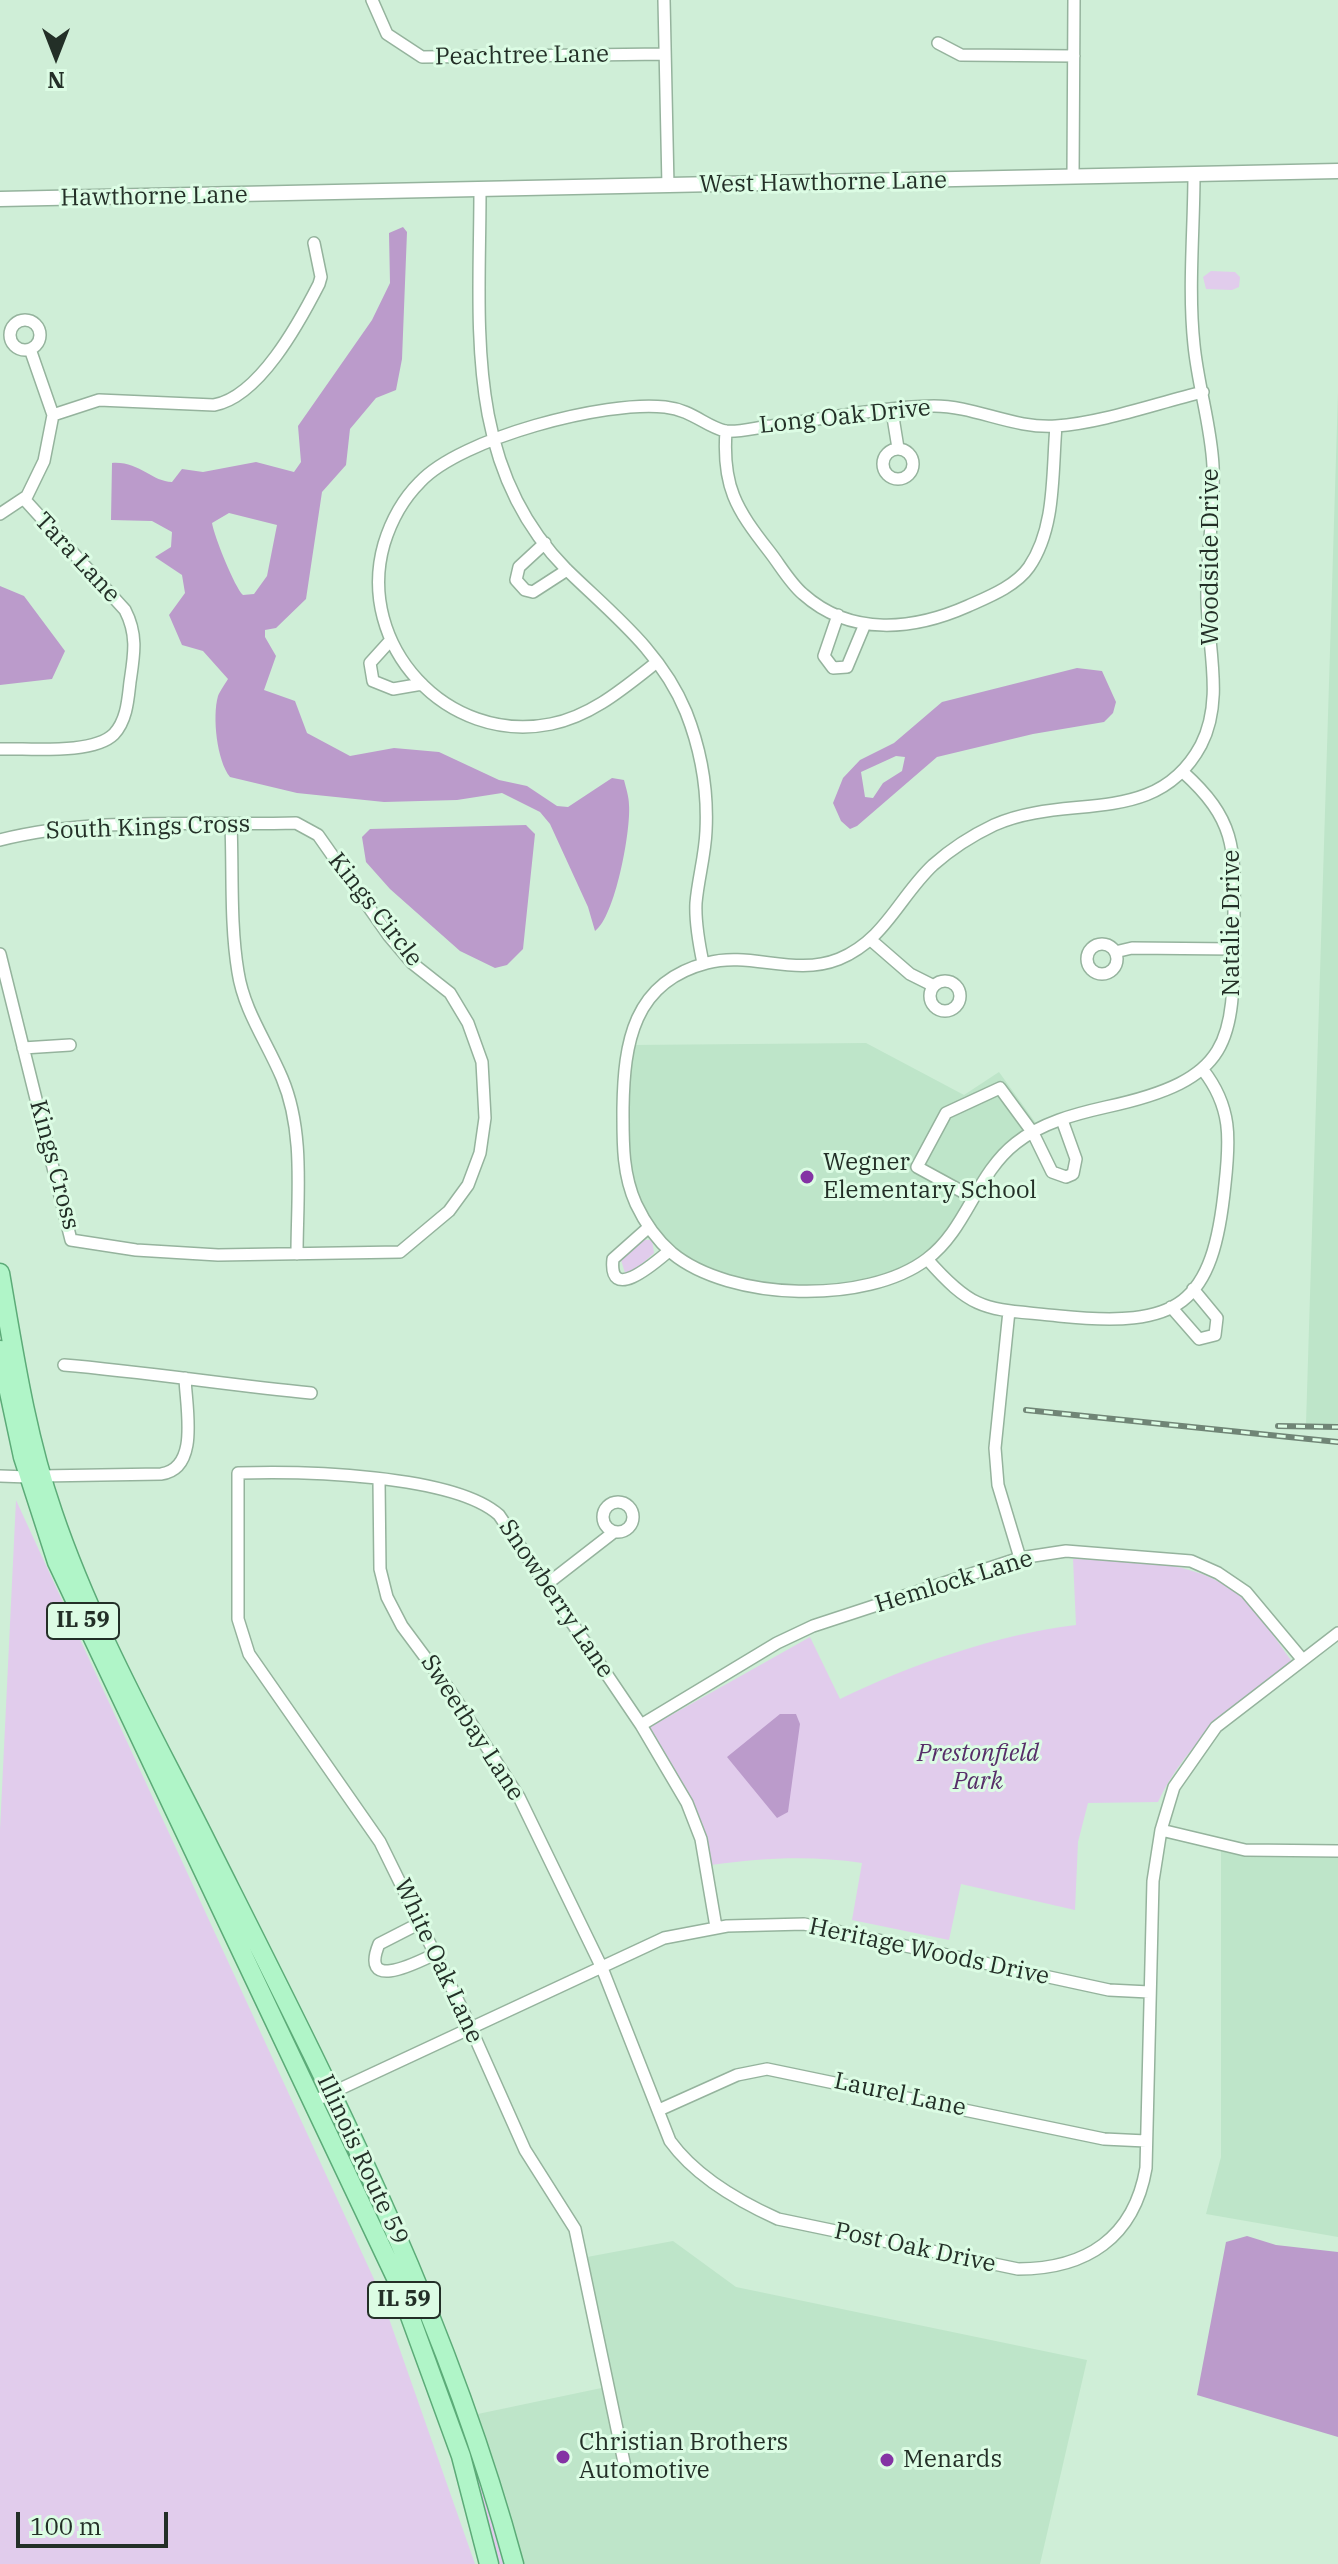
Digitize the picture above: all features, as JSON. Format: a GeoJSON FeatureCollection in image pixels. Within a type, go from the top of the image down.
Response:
{"type":"FeatureCollection","features":[{"type":"Feature","properties":{"kind":"main road","name":"IL 59"},"geometry":{"type":"LineString","coordinates":[[0,1273],[6,1346],[34,1476]]}},
{"type":"Feature","properties":{"kind":"main road","name":"Illinois Route 59"},"geometry":{"type":"LineString","coordinates":[[34,1476],[91,1609],[331,2093],[437,2326],[486,2467],[514,2564]]}},
{"type":"Feature","properties":{"kind":"main road","name":"Illinois Route 59"},"geometry":{"type":"LineString","coordinates":[[34,1476],[72,1598],[368,2216],[426,2353],[461,2456],[489,2564]]}},
{"type":"Feature","properties":{"kind":"street","name":"Peachtree Lane"},"geometry":{"type":"LineString","coordinates":[[372,0],[387,34],[412,53],[436,59],[665,54]]}},
{"type":"Feature","properties":{"kind":"street"},"geometry":{"type":"LineString","coordinates":[[664,0],[668,186]]}},
{"type":"Feature","properties":{"kind":"street"},"geometry":{"type":"LineString","coordinates":[[1073,177],[1074,0]]}},
{"type":"Feature","properties":{"kind":"street"},"geometry":{"type":"LineString","coordinates":[[938,43],[961,55],[1074,56]]}},
{"type":"Feature","properties":{"kind":"street","name":"West Hawthorne Lane"},"geometry":{"type":"LineString","coordinates":[[307,195],[1338,171]]}},
{"type":"Feature","properties":{"kind":"street","name":"Woodside Drive"},"geometry":{"type":"LineString","coordinates":[[703,963],[735,960],[786,967],[837,960],[872,941],[931,867],[976,834],[1038,810],[1127,803],[1150,795],[1183,772],[1203,740],[1213,699],[1207,594],[1213,470],[1193,331],[1194,174]]}},
{"type":"Feature","properties":{"kind":"street"},"geometry":{"type":"LineString","coordinates":[[480,191],[481,368],[492,442],[511,490],[545,543],[567,570],[613,610],[657,662],[685,712],[704,778],[706,830],[696,915],[703,963],[677,975],[654,993],[636,1022],[624,1059],[623,1160],[630,1189],[649,1227],[669,1251],[696,1268],[725,1280],[828,1291],[864,1287],[927,1259],[968,1301],[1009,1311],[1125,1320],[1150,1317],[1171,1307],[1193,1289],[1207,1271],[1218,1244],[1230,1139],[1225,1106],[1203,1070]]}},
{"type":"Feature","properties":{"kind":"street","name":"Hawthorne Lane"},"geometry":{"type":"LineString","coordinates":[[0,199],[307,195]]}},
{"type":"Feature","properties":{"kind":"street"},"geometry":{"type":"LineString","coordinates":[[53,415],[99,400],[214,405],[251,389],[319,284],[321,277],[314,243]]}},
{"type":"Feature","properties":{"kind":"street"},"geometry":{"type":"LineString","coordinates":[[0,514],[25,500],[44,461],[53,415],[30,349]]}},
{"type":"Feature","properties":{"kind":"street","name":"Long Oak Drive"},"geometry":{"type":"LineString","coordinates":[[389,642],[379,579],[382,552],[391,525],[420,481],[457,455],[595,410],[641,405],[690,412],[726,431],[946,406],[1022,424],[1056,426],[1203,392]]}},
{"type":"Feature","properties":{"kind":"street"},"geometry":{"type":"LineString","coordinates":[[892,411],[898,448]]}},
{"type":"Feature","properties":{"kind":"street"},"geometry":{"type":"LineString","coordinates":[[726,431],[725,473],[742,515],[803,594],[838,615],[865,624],[897,627],[935,620],[983,599],[1027,570],[1049,517],[1056,426]]}},
{"type":"Feature","properties":{"kind":"street","name":"Tara Lane"},"geometry":{"type":"LineString","coordinates":[[0,749],[84,747],[113,735],[126,712],[135,651],[134,630],[125,610],[25,500]]}},
{"type":"Feature","properties":{"kind":"street"},"geometry":{"type":"LineString","coordinates":[[545,543],[519,567],[516,580],[519,585],[533,592],[567,570]]}},
{"type":"Feature","properties":{"kind":"street"},"geometry":{"type":"LineString","coordinates":[[838,615],[824,656],[833,668],[847,667],[865,624]]}},
{"type":"Feature","properties":{"kind":"street"},"geometry":{"type":"LineString","coordinates":[[422,684],[393,689],[373,681],[370,663],[389,642],[404,666],[453,709],[477,720],[501,725],[541,726],[591,710],[657,662]]}},
{"type":"Feature","properties":{"kind":"street","name":"Natalie Drive"},"geometry":{"type":"LineString","coordinates":[[927,1259],[957,1226],[972,1197],[1013,1145],[1062,1120],[1161,1094],[1203,1070],[1222,1042],[1231,1018],[1235,861],[1232,836],[1221,813],[1183,772]]}},
{"type":"Feature","properties":{"kind":"street","name":"South Kings Cross"},"geometry":{"type":"LineString","coordinates":[[0,840],[30,832],[114,826],[296,823]]}},
{"type":"Feature","properties":{"kind":"street","name":"Kings Circle"},"geometry":{"type":"LineString","coordinates":[[212,1254],[400,1252],[449,1211],[468,1185],[480,1153],[485,1118],[482,1062],[468,1023],[450,993],[412,963],[389,936],[318,835],[296,823]]}},
{"type":"Feature","properties":{"kind":"street"},"geometry":{"type":"LineString","coordinates":[[231,825],[238,972],[245,1001],[282,1078],[292,1110],[297,1147],[297,1254]]}},
{"type":"Feature","properties":{"kind":"street"},"geometry":{"type":"LineString","coordinates":[[872,941],[910,974],[934,986]]}},
{"type":"Feature","properties":{"kind":"street"},"geometry":{"type":"LineString","coordinates":[[1115,952],[1132,948],[1234,949]]}},
{"type":"Feature","properties":{"kind":"street","name":"Kings Cross"},"geometry":{"type":"LineString","coordinates":[[0,954],[71,1240],[136,1250],[212,1254]]}},
{"type":"Feature","properties":{"kind":"street"},"geometry":{"type":"LineString","coordinates":[[23,1048],[70,1045]]}},
{"type":"Feature","properties":{"kind":"street"},"geometry":{"type":"LineString","coordinates":[[972,1197],[917,1167],[946,1113],[1000,1088],[1033,1133],[1056,1176],[1073,1174],[1076,1159],[1062,1120]]}},
{"type":"Feature","properties":{"kind":"street"},"geometry":{"type":"LineString","coordinates":[[649,1227],[613,1259],[612,1268],[617,1276],[626,1280],[636,1277],[669,1251]]}},
{"type":"Feature","properties":{"kind":"street"},"geometry":{"type":"LineString","coordinates":[[1171,1307],[1195,1337],[1206,1340],[1215,1335],[1217,1318],[1193,1289]]}},
{"type":"Feature","properties":{"kind":"street"},"geometry":{"type":"LineString","coordinates":[[1009,1311],[995,1448],[998,1485],[1020,1558]]}},
{"type":"Feature","properties":{"kind":"street"},"geometry":{"type":"LineString","coordinates":[[64,1365],[311,1393]]}},
{"type":"Feature","properties":{"kind":"street"},"geometry":{"type":"LineString","coordinates":[[0,1476],[161,1474],[177,1469],[182,1465],[187,1448],[185,1378]]}},
{"type":"Feature","properties":{"kind":"street","name":"Snowberry Lane"},"geometry":{"type":"LineString","coordinates":[[238,1473],[284,1472],[433,1486],[485,1503],[499,1515],[641,1725],[687,1803],[701,1839],[716,1927]]}},
{"type":"Feature","properties":{"kind":"street","name":"White Oak Lane"},"geometry":{"type":"LineString","coordinates":[[238,1473],[238,1619],[249,1654],[368,1820],[435,1954],[525,2150],[575,2229],[625,2467]]}},
{"type":"Feature","properties":{"kind":"street","name":"Sweetbay Lane"},"geometry":{"type":"LineString","coordinates":[[379,1481],[380,1569],[387,1597],[402,1626],[451,1692],[519,1797],[602,1968]]}},
{"type":"Feature","properties":{"kind":"street"},"geometry":{"type":"LineString","coordinates":[[547,1584],[614,1532]]}},
{"type":"Feature","properties":{"kind":"street","name":"Hemlock Lane"},"geometry":{"type":"LineString","coordinates":[[641,1725],[777,1643],[813,1626],[1020,1558],[1066,1551],[1191,1561],[1231,1580],[1246,1592],[1302,1659]]}},
{"type":"Feature","properties":{"kind":"street","name":"Post Oak Drive"},"geometry":{"type":"LineString","coordinates":[[602,1968],[670,2141],[682,2157],[750,2208],[778,2219],[1018,2269],[1045,2269],[1074,2262],[1112,2237],[1131,2213],[1142,2188],[1153,1881],[1161,1830],[1174,1787],[1202,1745],[1237,1710],[1338,1633]]}},
{"type":"Feature","properties":{"kind":"street"},"geometry":{"type":"LineString","coordinates":[[1161,1830],[1245,1850],[1338,1851]]}},
{"type":"Feature","properties":{"kind":"street"},"geometry":{"type":"LineString","coordinates":[[420,1923],[379,1944],[376,1960],[379,1968],[392,1972],[435,1954]]}},
{"type":"Feature","properties":{"kind":"street","name":"Heritage Woods Drive"},"geometry":{"type":"LineString","coordinates":[[312,2102],[664,1938],[716,1927],[804,1924],[1109,1990],[1149,1992]]}},
{"type":"Feature","properties":{"kind":"street","name":"Laurel Lane"},"geometry":{"type":"LineString","coordinates":[[659,2110],[737,2075],[767,2069],[1104,2139],[1146,2141]]}},
{"type":"Feature","properties":{"kind":"shaded area"},"geometry":{"type":"Polygon","coordinates":[[[403,227],[407,232],[402,359],[396,390],[376,398],[350,429],[346,465],[322,492],[306,599],[276,628],[265,630],[265,637],[276,656],[264,690],[295,701],[307,733],[350,756],[394,748],[439,752],[499,780],[527,786],[557,806],[568,807],[612,778],[624,780],[629,817],[624,853],[609,909],[595,931],[588,907],[550,824],[540,812],[502,793],[457,800],[384,802],[297,793],[230,777],[222,761],[216,727],[218,696],[228,679],[203,651],[182,645],[169,615],[185,593],[182,575],[155,557],[171,547],[172,532],[152,521],[111,520],[112,463],[130,465],[158,479],[172,482],[182,469],[203,472],[256,462],[294,472],[301,462],[298,426],[372,320],[390,283],[389,233],[403,227]],[[229,513],[212,523],[225,561],[243,595],[254,594],[267,576],[277,525],[229,513]]]}},
{"type":"Feature","properties":{"kind":"shaded area"},"geometry":{"type":"Polygon","coordinates":[[[1338,393],[1338,1426],[1306,1424],[1338,393]]]}},
{"type":"Feature","properties":{"kind":"shaded area"},"geometry":{"type":"Polygon","coordinates":[[[0,586],[24,596],[65,651],[52,679],[0,685],[0,586]]]}},
{"type":"Feature","properties":{"kind":"shaded area"},"geometry":{"type":"Polygon","coordinates":[[[1077,668],[1102,671],[1116,702],[1113,713],[1104,722],[1033,734],[937,757],[850,829],[841,821],[833,803],[843,778],[860,760],[894,743],[942,702],[1077,668]],[[896,756],[861,772],[865,797],[873,798],[883,783],[902,771],[905,757],[896,756]]]}},
{"type":"Feature","properties":{"kind":"shaded area"},"geometry":{"type":"Polygon","coordinates":[[[526,825],[535,834],[523,949],[507,965],[495,968],[460,951],[390,889],[366,862],[362,837],[370,829],[526,825]]]}},
{"type":"Feature","properties":{"kind":"shaded area","name":"Wegner Elementary School"},"geometry":{"type":"Polygon","coordinates":[[[866,1043],[964,1095],[999,1072],[1038,1126],[1027,1132],[924,1256],[865,1284],[798,1286],[733,1278],[702,1266],[672,1248],[637,1200],[626,1158],[630,1045],[866,1043]]]}},
{"type":"Feature","properties":{"kind":"shaded area"},"geometry":{"type":"Polygon","coordinates":[[[780,1714],[796,1714],[800,1724],[788,1812],[777,1818],[727,1757],[780,1714]]]}},
{"type":"Feature","properties":{"kind":"shaded area"},"geometry":{"type":"Polygon","coordinates":[[[1221,1851],[1246,1857],[1338,1858],[1338,2237],[1206,2214],[1221,2157],[1221,1851]]]}},
{"type":"Feature","properties":{"kind":"shaded area"},"geometry":{"type":"Polygon","coordinates":[[[1247,2236],[1276,2245],[1338,2252],[1338,2437],[1197,2395],[1226,2242],[1247,2236]]]}},
{"type":"Feature","properties":{"kind":"shaded area"},"geometry":{"type":"Polygon","coordinates":[[[673,2241],[736,2287],[1087,2360],[1040,2564],[521,2564],[473,2415],[611,2386],[587,2257],[673,2241]]]}},
{"type":"Feature","properties":{"kind":"green space"},"geometry":{"type":"Polygon","coordinates":[[[1211,271],[1235,272],[1240,277],[1239,287],[1232,290],[1206,289],[1203,277],[1211,271]]]}},
{"type":"Feature","properties":{"kind":"green space"},"geometry":{"type":"Polygon","coordinates":[[[643,1240],[652,1240],[654,1253],[633,1272],[625,1273],[621,1260],[643,1240]]]}},
{"type":"Feature","properties":{"kind":"green space"},"geometry":{"type":"Polygon","coordinates":[[[16,1500],[379,2290],[475,2564],[0,2564],[0,1830],[16,1500]]]}},
{"type":"Feature","properties":{"kind":"green space","name":"Prestonfield Park"},"geometry":{"type":"Polygon","coordinates":[[[1073,1559],[1160,1564],[1203,1574],[1239,1595],[1268,1627],[1293,1663],[1234,1708],[1199,1741],[1184,1759],[1158,1802],[1088,1803],[1078,1842],[1075,1910],[961,1884],[949,1940],[852,1920],[862,1863],[786,1858],[711,1865],[691,1799],[650,1727],[810,1637],[840,1699],[896,1674],[955,1653],[1016,1636],[1076,1625],[1073,1559]]]}},
{"type":"Feature","properties":{"kind":"green space"},"geometry":{"type":"Polygon","coordinates":[[[335,2124],[442,2361],[507,2564],[499,2564],[465,2444],[430,2346],[335,2124]]]}},
{"type":"Feature","properties":{"kind":"railway"},"geometry":{"type":"LineString","coordinates":[[1026,1410],[1338,1442]]}},
{"type":"Feature","properties":{"kind":"railway"},"geometry":{"type":"LineString","coordinates":[[1278,1426],[1338,1427]]}},
{"type":"Feature","properties":{"kind":"place","name":"Wegner Elementary School"},"geometry":{"type":"Point","coordinates":[807,1177]}},
{"type":"Feature","properties":{"kind":"place","name":"Christian Brothers Automotive"},"geometry":{"type":"Point","coordinates":[563,2457]}},
{"type":"Feature","properties":{"kind":"place","name":"Menards"},"geometry":{"type":"Point","coordinates":[887,2460]}}]}
